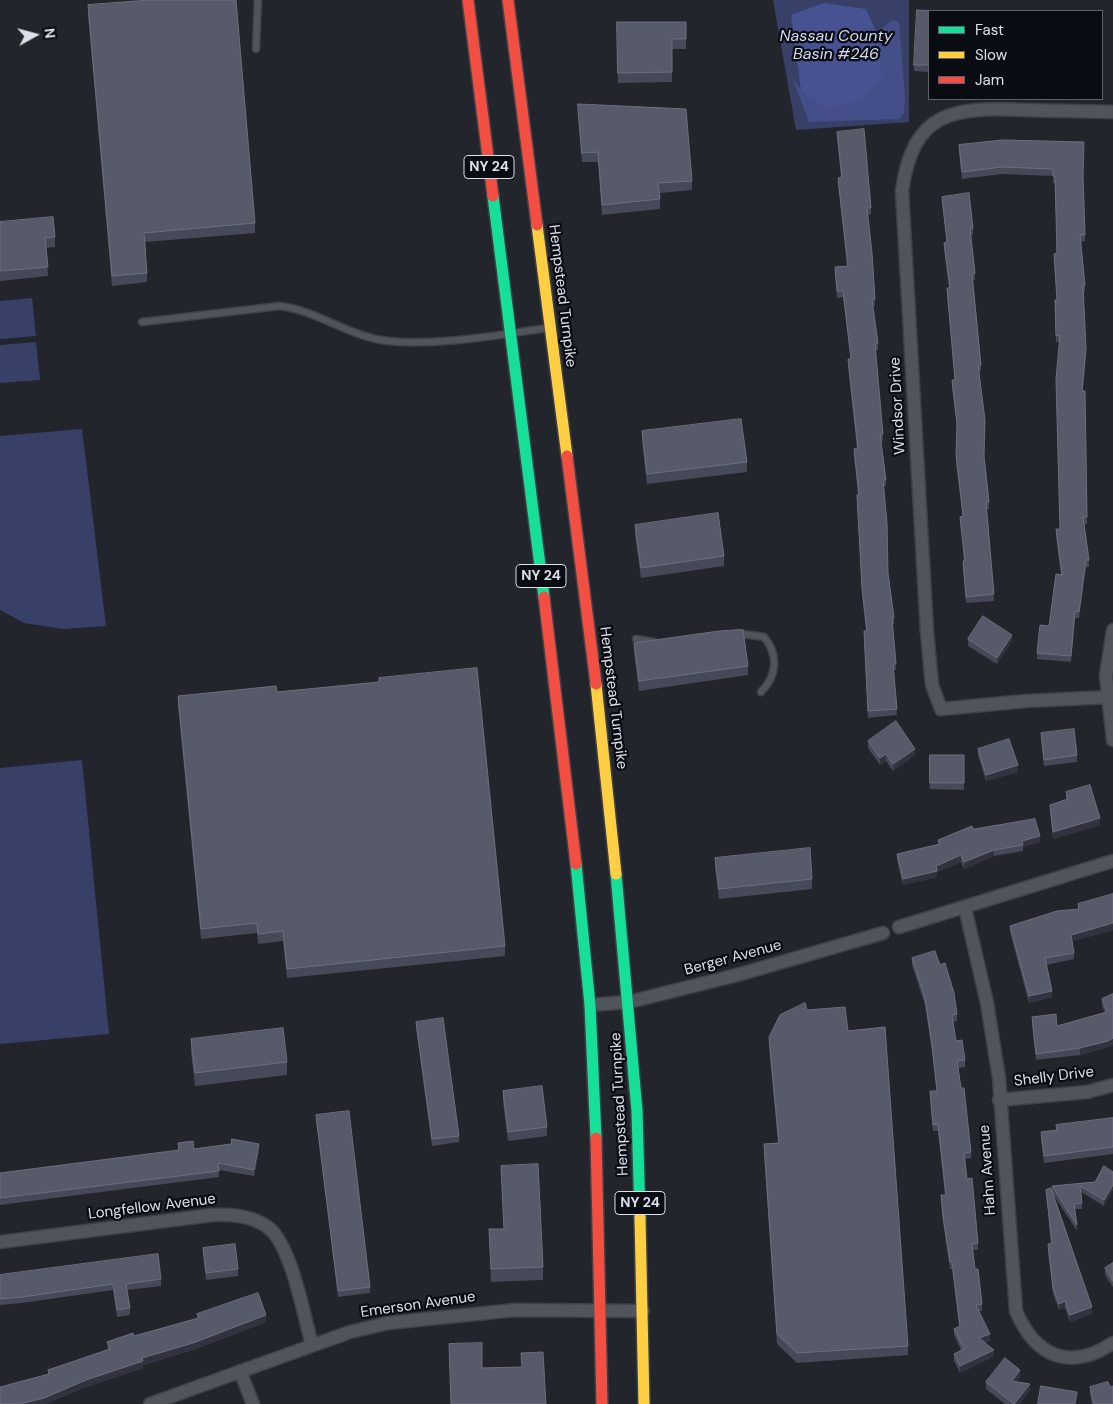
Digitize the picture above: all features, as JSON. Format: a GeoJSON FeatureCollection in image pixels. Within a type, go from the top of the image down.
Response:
{"type":"FeatureCollection","features":[{"type":"Feature","properties":{"kind":"main road","name":"Hempstead Turnpike"},"geometry":{"type":"LineString","coordinates":[[468,0],[566,777],[590,1005],[596,1127],[602,1404]]}},
{"type":"Feature","properties":{"kind":"main road","name":"Hempstead Turnpike"},"geometry":{"type":"LineString","coordinates":[[508,0],[605,754],[629,1002],[637,1111],[644,1404]]}},
{"type":"Feature","properties":{"kind":"street","name":"Windsor Drive"},"geometry":{"type":"LineString","coordinates":[[1109,697],[1026,701],[941,709],[932,685],[927,632],[902,191],[906,165],[917,142],[933,124],[954,114],[966,110],[984,108],[1113,112]]}},
{"type":"Feature","properties":{"kind":"street"},"geometry":{"type":"LineString","coordinates":[[1113,630],[1106,676],[1113,740]]}},
{"type":"Feature","properties":{"kind":"street"},"geometry":{"type":"LineString","coordinates":[[899,927],[966,908],[1113,861]]}},
{"type":"Feature","properties":{"kind":"street","name":"Hahn Avenue"},"geometry":{"type":"LineString","coordinates":[[966,908],[988,1003],[999,1078],[1011,1271],[1016,1310],[1024,1331],[1034,1343],[1057,1355],[1069,1358],[1088,1356],[1113,1342]]}},
{"type":"Feature","properties":{"kind":"street","name":"Berger Avenue"},"geometry":{"type":"LineString","coordinates":[[590,1005],[629,1002],[737,975],[883,932]]}},
{"type":"Feature","properties":{"kind":"street","name":"Shelly Drive"},"geometry":{"type":"LineString","coordinates":[[999,1100],[1086,1092],[1113,1085]]}},
{"type":"Feature","properties":{"kind":"street","name":"Longfellow Avenue"},"geometry":{"type":"LineString","coordinates":[[0,1242],[212,1216],[247,1217],[270,1229],[285,1249],[312,1345]]}},
{"type":"Feature","properties":{"kind":"street","name":"Emerson Avenue"},"geometry":{"type":"LineString","coordinates":[[150,1404],[350,1332],[386,1324],[434,1317],[515,1310],[643,1311]]}},
{"type":"Feature","properties":{"kind":"street"},"geometry":{"type":"LineString","coordinates":[[240,1371],[253,1404]]}},
{"type":"Feature","properties":{"kind":"lane"},"geometry":{"type":"LineString","coordinates":[[256,49],[258,0]]}},
{"type":"Feature","properties":{"kind":"lane"},"geometry":{"type":"LineString","coordinates":[[142,322],[280,306],[295,308],[364,336],[388,341],[452,340],[551,328]]}},
{"type":"Feature","properties":{"kind":"lane"},"geometry":{"type":"LineString","coordinates":[[730,634],[739,633],[764,637],[770,644],[774,669],[771,682],[761,692]]}},
{"type":"Feature","properties":{"kind":"lane"},"geometry":{"type":"LineString","coordinates":[[636,639],[658,643]]}},
{"type":"Feature","properties":{"kind":"shaded area"},"geometry":{"type":"Polygon","coordinates":[[[773,0],[909,0],[909,122],[796,130],[773,0]]]}},
{"type":"Feature","properties":{"kind":"shaded area"},"geometry":{"type":"Polygon","coordinates":[[[892,20],[899,22],[905,98],[904,113],[899,119],[809,122],[792,77],[801,90],[883,77],[877,33],[892,20]]]}},
{"type":"Feature","properties":{"kind":"shaded area"},"geometry":{"type":"Polygon","coordinates":[[[32,298],[36,336],[0,339],[0,301],[32,298]]]}},
{"type":"Feature","properties":{"kind":"shaded area"},"geometry":{"type":"Polygon","coordinates":[[[36,342],[40,380],[0,383],[0,345],[36,342]]]}},
{"type":"Feature","properties":{"kind":"shaded area"},"geometry":{"type":"Polygon","coordinates":[[[82,429],[106,626],[63,629],[24,623],[0,610],[0,436],[82,429]]]}},
{"type":"Feature","properties":{"kind":"shaded area"},"geometry":{"type":"Polygon","coordinates":[[[82,760],[109,1034],[0,1044],[0,768],[82,760]]]}},
{"type":"Feature","properties":{"kind":"water","name":"Nassau County Basin #246"},"geometry":{"type":"Polygon","coordinates":[[[824,3],[866,9],[877,33],[883,77],[858,99],[842,105],[822,104],[801,90],[791,15],[824,3]]]}},
{"type":"Feature","properties":{"kind":"building"},"geometry":{"type":"Polygon","coordinates":[[[150,0],[236,0],[255,223],[144,233],[147,273],[112,276],[88,5],[150,0]]]}},
{"type":"Feature","properties":{"kind":"building"},"geometry":{"type":"Polygon","coordinates":[[[917,10],[928,10],[928,65],[914,65],[917,10]]]}},
{"type":"Feature","properties":{"kind":"building"},"geometry":{"type":"Polygon","coordinates":[[[617,22],[686,22],[686,39],[672,39],[672,72],[618,73],[617,22]]]}},
{"type":"Feature","properties":{"kind":"building"},"geometry":{"type":"Polygon","coordinates":[[[578,104],[686,109],[692,181],[658,183],[660,199],[602,205],[598,152],[582,153],[578,104]]]}},
{"type":"Feature","properties":{"kind":"building"},"geometry":{"type":"Polygon","coordinates":[[[864,129],[871,208],[867,208],[875,299],[872,300],[878,343],[875,344],[883,434],[880,434],[886,480],[883,480],[887,523],[888,573],[894,618],[892,618],[896,664],[893,664],[897,709],[868,711],[864,631],[867,631],[862,588],[857,495],[859,494],[854,449],[858,448],[843,291],[837,291],[835,267],[848,266],[838,178],[842,177],[837,132],[864,129]]]}},
{"type":"Feature","properties":{"kind":"building"},"geometry":{"type":"Polygon","coordinates":[[[1003,140],[1084,142],[1085,235],[1080,235],[1085,285],[1083,285],[1086,348],[1082,391],[1085,391],[1087,517],[1083,517],[1089,560],[1086,560],[1079,612],[1075,611],[1071,656],[1037,653],[1040,625],[1049,626],[1056,574],[1062,575],[1056,529],[1060,529],[1056,379],[1060,335],[1056,336],[1055,300],[1057,300],[1054,254],[1057,253],[1055,176],[1053,176],[1053,169],[1002,167],[962,172],[959,145],[1003,140]]]}},
{"type":"Feature","properties":{"kind":"building"},"geometry":{"type":"Polygon","coordinates":[[[969,193],[973,228],[970,229],[975,273],[972,274],[981,365],[978,365],[985,420],[984,456],[989,502],[986,503],[994,594],[966,597],[963,561],[965,561],[960,517],[963,516],[956,455],[957,423],[952,380],[955,380],[947,288],[950,288],[944,243],[947,242],[942,197],[969,193]]]}},
{"type":"Feature","properties":{"kind":"building"},"geometry":{"type":"Polygon","coordinates":[[[53,217],[55,237],[45,238],[48,267],[0,271],[0,222],[53,217]]]}},
{"type":"Feature","properties":{"kind":"building"},"geometry":{"type":"Polygon","coordinates":[[[741,419],[747,462],[647,474],[642,431],[741,419]]]}},
{"type":"Feature","properties":{"kind":"building"},"geometry":{"type":"Polygon","coordinates":[[[718,513],[724,556],[641,568],[635,525],[718,513]]]}},
{"type":"Feature","properties":{"kind":"building"},"geometry":{"type":"Polygon","coordinates":[[[983,616],[1012,635],[997,658],[968,639],[983,616]]]}},
{"type":"Feature","properties":{"kind":"building"},"geometry":{"type":"Polygon","coordinates":[[[743,630],[748,666],[639,681],[634,643],[719,631],[743,630]]]}},
{"type":"Feature","properties":{"kind":"building"},"geometry":{"type":"Polygon","coordinates":[[[477,668],[505,946],[287,969],[283,931],[258,934],[257,923],[201,929],[178,696],[276,686],[277,692],[379,682],[379,678],[477,668]]]}},
{"type":"Feature","properties":{"kind":"building"},"geometry":{"type":"Polygon","coordinates":[[[896,721],[915,749],[893,764],[886,754],[880,758],[868,741],[896,721]]]}},
{"type":"Feature","properties":{"kind":"building"},"geometry":{"type":"Polygon","coordinates":[[[1074,729],[1077,755],[1044,760],[1041,733],[1074,729]]]}},
{"type":"Feature","properties":{"kind":"building"},"geometry":{"type":"Polygon","coordinates":[[[1009,739],[1018,765],[986,775],[978,749],[1009,739]]]}},
{"type":"Feature","properties":{"kind":"building"},"geometry":{"type":"Polygon","coordinates":[[[930,755],[964,755],[964,783],[930,783],[930,755]]]}},
{"type":"Feature","properties":{"kind":"building"},"geometry":{"type":"Polygon","coordinates":[[[1090,785],[1100,818],[1053,832],[1050,805],[1068,799],[1066,792],[1090,785]]]}},
{"type":"Feature","properties":{"kind":"building"},"geometry":{"type":"Polygon","coordinates":[[[1035,819],[1040,836],[1022,841],[1023,845],[994,850],[964,862],[961,855],[936,866],[937,871],[903,879],[897,854],[940,844],[938,840],[972,826],[973,829],[1035,819]]]}},
{"type":"Feature","properties":{"kind":"building"},"geometry":{"type":"Polygon","coordinates":[[[810,848],[812,879],[719,889],[715,858],[810,848]]]}},
{"type":"Feature","properties":{"kind":"building"},"geometry":{"type":"Polygon","coordinates":[[[1113,894],[1113,923],[1071,935],[1074,953],[1045,958],[1052,991],[1029,996],[1010,926],[1057,911],[1079,909],[1078,904],[1113,894]]]}},
{"type":"Feature","properties":{"kind":"building"},"geometry":{"type":"Polygon","coordinates":[[[935,951],[940,965],[945,963],[954,993],[957,1014],[952,1015],[956,1041],[962,1040],[965,1060],[957,1061],[961,1088],[964,1088],[971,1152],[964,1153],[967,1179],[972,1178],[978,1243],[972,1244],[975,1269],[978,1269],[982,1304],[976,1305],[990,1334],[979,1338],[994,1350],[960,1366],[954,1354],[964,1349],[954,1329],[960,1326],[952,1262],[950,1262],[943,1216],[941,1195],[946,1195],[938,1124],[933,1125],[930,1091],[937,1091],[932,1045],[925,998],[912,958],[935,951]]]}},
{"type":"Feature","properties":{"kind":"building"},"geometry":{"type":"Polygon","coordinates":[[[1113,994],[1113,1038],[1080,1048],[1036,1054],[1032,1017],[1056,1014],[1057,1026],[1107,1012],[1102,999],[1113,994]]]}},
{"type":"Feature","properties":{"kind":"building"},"geometry":{"type":"Polygon","coordinates":[[[805,1003],[807,1010],[845,1007],[848,1031],[885,1027],[908,1346],[797,1353],[777,1334],[764,1144],[779,1143],[769,1037],[780,1015],[805,1003]]]}},
{"type":"Feature","properties":{"kind":"building"},"geometry":{"type":"Polygon","coordinates":[[[443,1018],[459,1136],[432,1139],[416,1022],[443,1018]]]}},
{"type":"Feature","properties":{"kind":"building"},"geometry":{"type":"Polygon","coordinates":[[[283,1028],[287,1062],[195,1073],[191,1039],[283,1028]]]}},
{"type":"Feature","properties":{"kind":"building"},"geometry":{"type":"Polygon","coordinates":[[[542,1086],[547,1127],[508,1132],[503,1091],[542,1086]]]}},
{"type":"Feature","properties":{"kind":"building"},"geometry":{"type":"Polygon","coordinates":[[[349,1111],[370,1287],[338,1291],[316,1115],[349,1111]]]}},
{"type":"Feature","properties":{"kind":"building"},"geometry":{"type":"Polygon","coordinates":[[[1113,1118],[1113,1147],[1044,1156],[1041,1132],[1057,1130],[1056,1125],[1113,1118]]]}},
{"type":"Feature","properties":{"kind":"building"},"geometry":{"type":"Polygon","coordinates":[[[232,1139],[259,1144],[254,1170],[218,1163],[219,1171],[0,1198],[0,1173],[179,1150],[178,1143],[193,1141],[194,1149],[231,1144],[232,1139]]]}},
{"type":"Feature","properties":{"kind":"building"},"geometry":{"type":"Polygon","coordinates":[[[538,1164],[543,1267],[491,1269],[489,1229],[504,1229],[501,1166],[538,1164]]]}},
{"type":"Feature","properties":{"kind":"building"},"geometry":{"type":"Polygon","coordinates":[[[1104,1166],[1113,1172],[1113,1185],[1104,1200],[1080,1186],[1082,1203],[1074,1204],[1077,1225],[1052,1186],[1095,1182],[1104,1166]]]}},
{"type":"Feature","properties":{"kind":"building"},"geometry":{"type":"Polygon","coordinates":[[[1051,1188],[1092,1307],[1070,1315],[1065,1301],[1059,1304],[1053,1288],[1048,1244],[1052,1243],[1046,1190],[1051,1188]]]}},
{"type":"Feature","properties":{"kind":"building"},"geometry":{"type":"Polygon","coordinates":[[[235,1244],[238,1269],[206,1273],[203,1248],[235,1244]]]}},
{"type":"Feature","properties":{"kind":"building"},"geometry":{"type":"Polygon","coordinates":[[[158,1254],[161,1279],[126,1284],[130,1308],[117,1310],[113,1284],[0,1299],[0,1275],[158,1254]]]}},
{"type":"Feature","properties":{"kind":"building"},"geometry":{"type":"Polygon","coordinates":[[[1113,1263],[1113,1281],[1105,1268],[1113,1263]]]}},
{"type":"Feature","properties":{"kind":"building"},"geometry":{"type":"Polygon","coordinates":[[[258,1293],[266,1315],[193,1343],[142,1358],[143,1361],[86,1380],[44,1398],[20,1404],[0,1404],[0,1387],[49,1374],[48,1370],[110,1349],[107,1342],[133,1333],[134,1336],[199,1318],[197,1314],[258,1293]]]}},
{"type":"Feature","properties":{"kind":"building"},"geometry":{"type":"Polygon","coordinates":[[[482,1343],[482,1368],[522,1367],[521,1353],[543,1352],[546,1404],[451,1404],[449,1344],[482,1343]]]}},
{"type":"Feature","properties":{"kind":"building"},"geometry":{"type":"Polygon","coordinates":[[[1005,1358],[1020,1370],[1012,1381],[1030,1384],[1014,1404],[986,1382],[1005,1358]]]}},
{"type":"Feature","properties":{"kind":"building"},"geometry":{"type":"Polygon","coordinates":[[[1108,1382],[1110,1387],[1113,1386],[1113,1404],[1094,1404],[1090,1387],[1108,1382]]]}},
{"type":"Feature","properties":{"kind":"building"},"geometry":{"type":"Polygon","coordinates":[[[1041,1386],[1077,1392],[1075,1404],[1038,1404],[1041,1386]]]}},
{"type":"Feature","properties":{"kind":"traffic: fast"},"geometry":{"type":"LineString","coordinates":[[493,196],[544,597]]}},
{"type":"Feature","properties":{"kind":"traffic: fast"},"geometry":{"type":"LineString","coordinates":[[576,864],[590,1005],[596,1138]]}},
{"type":"Feature","properties":{"kind":"traffic: fast"},"geometry":{"type":"LineString","coordinates":[[616,874],[637,1111],[640,1218]]}},
{"type":"Feature","properties":{"kind":"traffic: slow"},"geometry":{"type":"LineString","coordinates":[[537,225],[567,456]]}},
{"type":"Feature","properties":{"kind":"traffic: slow"},"geometry":{"type":"LineString","coordinates":[[596,684],[616,874]]}},
{"type":"Feature","properties":{"kind":"traffic: slow"},"geometry":{"type":"LineString","coordinates":[[640,1218],[644,1404]]}},
{"type":"Feature","properties":{"kind":"traffic: jam"},"geometry":{"type":"LineString","coordinates":[[468,0],[493,196]]}},
{"type":"Feature","properties":{"kind":"traffic: jam"},"geometry":{"type":"LineString","coordinates":[[508,0],[537,225]]}},
{"type":"Feature","properties":{"kind":"traffic: jam"},"geometry":{"type":"LineString","coordinates":[[567,456],[596,684]]}},
{"type":"Feature","properties":{"kind":"traffic: jam"},"geometry":{"type":"LineString","coordinates":[[544,597],[576,864]]}},
{"type":"Feature","properties":{"kind":"traffic: jam"},"geometry":{"type":"LineString","coordinates":[[596,1138],[602,1404]]}}]}
